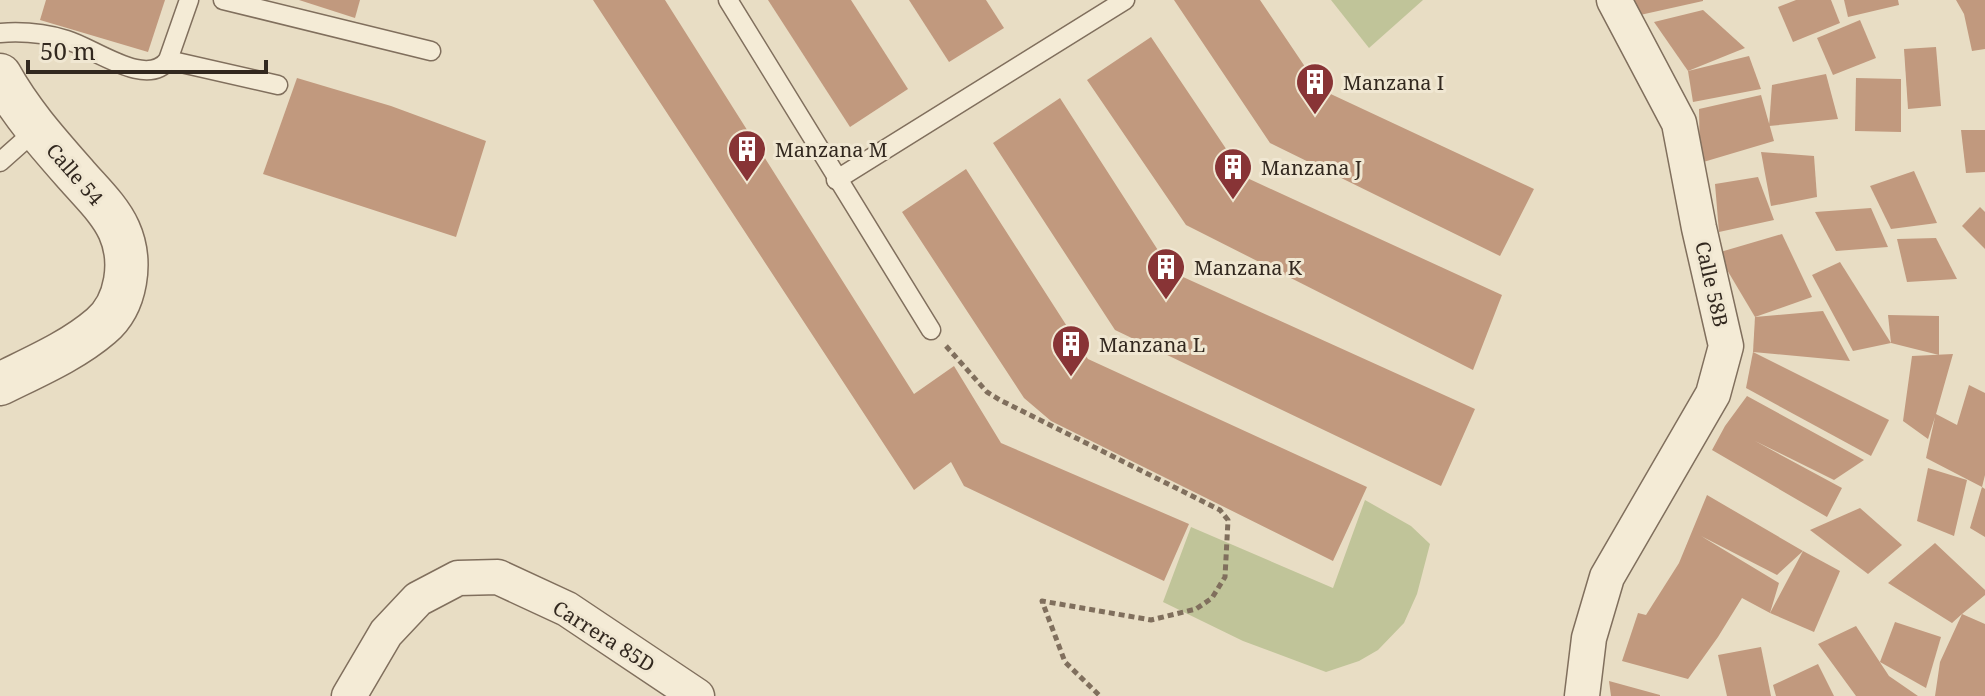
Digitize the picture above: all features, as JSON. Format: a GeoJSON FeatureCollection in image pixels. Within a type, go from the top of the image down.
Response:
{"type":"FeatureCollection","features":[{"type":"Feature","properties":{"kind":"street","name":"Calle 58B"},"geometry":{"type":"LineString","coordinates":[[1582,696],[1589,638],[1607,577],[1713,394],[1726,346],[1679,123],[1614,0]]}},
{"type":"Feature","properties":{"kind":"street","name":"Calle 54"},"geometry":{"type":"LineString","coordinates":[[0,75],[36,130],[105,208],[120,231],[125,255],[125,281],[119,305],[103,325],[51,359],[0,384]]}},
{"type":"Feature","properties":{"kind":"street","name":"Carrera 85D"},"geometry":{"type":"LineString","coordinates":[[349,696],[386,633],[418,599],[458,578],[498,577],[567,609],[697,696]]}},
{"type":"Feature","properties":{"kind":"lane"},"geometry":{"type":"LineString","coordinates":[[0,33],[35,32],[71,41],[145,72],[163,67],[168,60],[189,0]]}},
{"type":"Feature","properties":{"kind":"lane"},"geometry":{"type":"LineString","coordinates":[[223,0],[431,51]]}},
{"type":"Feature","properties":{"kind":"lane"},"geometry":{"type":"LineString","coordinates":[[728,0],[931,330]]}},
{"type":"Feature","properties":{"kind":"lane"},"geometry":{"type":"LineString","coordinates":[[836,180],[1125,0]]}},
{"type":"Feature","properties":{"kind":"lane"},"geometry":{"type":"LineString","coordinates":[[168,60],[278,85]]}},
{"type":"Feature","properties":{"kind":"lane"},"geometry":{"type":"LineString","coordinates":[[0,162],[36,130]]}},
{"type":"Feature","properties":{"kind":"path"},"geometry":{"type":"LineString","coordinates":[[931,330],[987,392],[1021,412],[1220,510],[1228,520],[1225,577],[1212,598],[1196,609],[1151,620],[1042,601],[1065,662],[1100,696]]}},
{"type":"Feature","properties":{"kind":"green space"},"geometry":{"type":"Polygon","coordinates":[[[1331,0],[1423,0],[1369,48],[1331,0]]]}},
{"type":"Feature","properties":{"kind":"green space"},"geometry":{"type":"Polygon","coordinates":[[[1365,500],[1411,526],[1430,544],[1417,594],[1404,623],[1378,650],[1359,661],[1326,672],[1243,641],[1163,602],[1191,527],[1333,588],[1365,500]]]}},
{"type":"Feature","properties":{"kind":"building"},"geometry":{"type":"Polygon","coordinates":[[[46,0],[165,0],[148,52],[40,20],[46,0]]]}},
{"type":"Feature","properties":{"kind":"building"},"geometry":{"type":"Polygon","coordinates":[[[299,0],[360,0],[355,18],[299,0]]]}},
{"type":"Feature","properties":{"kind":"building","name":"Manzana M"},"geometry":{"type":"Polygon","coordinates":[[[593,0],[665,0],[914,394],[954,366],[1001,443],[1189,524],[1164,581],[964,486],[951,462],[914,490],[593,0]]]}},
{"type":"Feature","properties":{"kind":"building"},"geometry":{"type":"Polygon","coordinates":[[[768,0],[851,0],[908,89],[850,127],[768,0]]]}},
{"type":"Feature","properties":{"kind":"building"},"geometry":{"type":"Polygon","coordinates":[[[909,0],[986,0],[1004,28],[949,62],[909,0]]]}},
{"type":"Feature","properties":{"kind":"building","name":"Manzana I"},"geometry":{"type":"Polygon","coordinates":[[[1174,0],[1260,0],[1320,89],[1534,189],[1500,256],[1270,143],[1174,0]]]}},
{"type":"Feature","properties":{"kind":"building"},"geometry":{"type":"Polygon","coordinates":[[[1634,0],[1703,0],[1703,1],[1640,15],[1634,0]]]}},
{"type":"Feature","properties":{"kind":"building"},"geometry":{"type":"Polygon","coordinates":[[[1796,0],[1831,0],[1840,23],[1793,42],[1778,7],[1796,0]]]}},
{"type":"Feature","properties":{"kind":"building"},"geometry":{"type":"Polygon","coordinates":[[[1844,0],[1898,0],[1899,5],[1848,17],[1844,0]]]}},
{"type":"Feature","properties":{"kind":"building"},"geometry":{"type":"Polygon","coordinates":[[[1956,0],[1985,0],[1985,49],[1972,51],[1964,14],[1956,0]]]}},
{"type":"Feature","properties":{"kind":"building"},"geometry":{"type":"Polygon","coordinates":[[[1703,10],[1745,48],[1688,71],[1654,22],[1703,10]]]}},
{"type":"Feature","properties":{"kind":"building"},"geometry":{"type":"Polygon","coordinates":[[[1860,20],[1876,58],[1833,75],[1817,38],[1860,20]]]}},
{"type":"Feature","properties":{"kind":"building","name":"Manzana J"},"geometry":{"type":"Polygon","coordinates":[[[1151,37],[1245,177],[1502,295],[1473,370],[1186,225],[1087,80],[1151,37]]]}},
{"type":"Feature","properties":{"kind":"building"},"geometry":{"type":"Polygon","coordinates":[[[1936,47],[1941,106],[1908,109],[1904,49],[1936,47]]]}},
{"type":"Feature","properties":{"kind":"building"},"geometry":{"type":"Polygon","coordinates":[[[1749,56],[1761,89],[1693,102],[1688,71],[1749,56]]]}},
{"type":"Feature","properties":{"kind":"building"},"geometry":{"type":"Polygon","coordinates":[[[1826,74],[1838,119],[1769,126],[1772,85],[1826,74]]]}},
{"type":"Feature","properties":{"kind":"building"},"geometry":{"type":"Polygon","coordinates":[[[297,78],[391,106],[486,141],[456,237],[263,174],[297,78]]]}},
{"type":"Feature","properties":{"kind":"building"},"geometry":{"type":"Polygon","coordinates":[[[1856,78],[1901,79],[1901,132],[1855,131],[1856,78]]]}},
{"type":"Feature","properties":{"kind":"building"},"geometry":{"type":"Polygon","coordinates":[[[1761,95],[1774,141],[1700,163],[1699,109],[1761,95]]]}},
{"type":"Feature","properties":{"kind":"building","name":"Manzana K"},"geometry":{"type":"Polygon","coordinates":[[[1060,98],[1172,272],[1475,409],[1441,486],[1115,330],[993,143],[1060,98]]]}},
{"type":"Feature","properties":{"kind":"building"},"geometry":{"type":"Polygon","coordinates":[[[1961,130],[1985,130],[1985,172],[1966,173],[1961,130]]]}},
{"type":"Feature","properties":{"kind":"building"},"geometry":{"type":"Polygon","coordinates":[[[1761,152],[1814,156],[1817,197],[1771,206],[1761,152]]]}},
{"type":"Feature","properties":{"kind":"building","name":"Manzana L"},"geometry":{"type":"Polygon","coordinates":[[[966,169],[1088,359],[1367,487],[1333,561],[1051,421],[1024,398],[902,212],[966,169]]]}},
{"type":"Feature","properties":{"kind":"building"},"geometry":{"type":"Polygon","coordinates":[[[1914,171],[1937,223],[1891,229],[1870,186],[1914,171]]]}},
{"type":"Feature","properties":{"kind":"building"},"geometry":{"type":"Polygon","coordinates":[[[1758,177],[1774,220],[1719,232],[1715,184],[1758,177]]]}},
{"type":"Feature","properties":{"kind":"building"},"geometry":{"type":"Polygon","coordinates":[[[1980,207],[1985,212],[1985,249],[1962,226],[1980,207]]]}},
{"type":"Feature","properties":{"kind":"building"},"geometry":{"type":"Polygon","coordinates":[[[1871,208],[1888,247],[1836,251],[1815,212],[1871,208]]]}},
{"type":"Feature","properties":{"kind":"building"},"geometry":{"type":"Polygon","coordinates":[[[1782,234],[1812,297],[1755,317],[1717,253],[1782,234]]]}},
{"type":"Feature","properties":{"kind":"building"},"geometry":{"type":"Polygon","coordinates":[[[1936,238],[1957,279],[1907,282],[1897,239],[1936,238]]]}},
{"type":"Feature","properties":{"kind":"building"},"geometry":{"type":"Polygon","coordinates":[[[1840,262],[1891,343],[1853,351],[1812,275],[1840,262]]]}},
{"type":"Feature","properties":{"kind":"building"},"geometry":{"type":"Polygon","coordinates":[[[1823,311],[1850,361],[1753,352],[1755,317],[1823,311]]]}},
{"type":"Feature","properties":{"kind":"building"},"geometry":{"type":"Polygon","coordinates":[[[1888,315],[1939,316],[1939,355],[1891,343],[1888,315]]]}},
{"type":"Feature","properties":{"kind":"building"},"geometry":{"type":"Polygon","coordinates":[[[1753,352],[1889,420],[1871,456],[1746,388],[1753,352]]]}},
{"type":"Feature","properties":{"kind":"building"},"geometry":{"type":"Polygon","coordinates":[[[1953,354],[1936,414],[1957,425],[1969,385],[1985,393],[1985,475],[1982,487],[1926,458],[1935,417],[1928,439],[1903,421],[1912,356],[1953,354]]]}},
{"type":"Feature","properties":{"kind":"building"},"geometry":{"type":"Polygon","coordinates":[[[1747,396],[1864,460],[1834,480],[1755,441],[1842,488],[1827,517],[1712,450],[1747,396]]]}},
{"type":"Feature","properties":{"kind":"building"},"geometry":{"type":"Polygon","coordinates":[[[1928,468],[1967,480],[1954,536],[1917,521],[1928,468]]]}},
{"type":"Feature","properties":{"kind":"building"},"geometry":{"type":"Polygon","coordinates":[[[1982,487],[1985,489],[1985,537],[1970,528],[1982,487]]]}},
{"type":"Feature","properties":{"kind":"building"},"geometry":{"type":"Polygon","coordinates":[[[1707,495],[1803,551],[1777,575],[1701,536],[1779,583],[1770,613],[1742,598],[1688,679],[1622,661],[1638,613],[1646,615],[1679,563],[1707,495]]]}},
{"type":"Feature","properties":{"kind":"building"},"geometry":{"type":"Polygon","coordinates":[[[1860,508],[1902,545],[1868,574],[1810,530],[1860,508]]]}},
{"type":"Feature","properties":{"kind":"building"},"geometry":{"type":"Polygon","coordinates":[[[1935,543],[1985,590],[1985,595],[1952,623],[1888,583],[1935,543]]]}},
{"type":"Feature","properties":{"kind":"building"},"geometry":{"type":"Polygon","coordinates":[[[1803,551],[1840,571],[1814,632],[1770,613],[1803,551]]]}},
{"type":"Feature","properties":{"kind":"building"},"geometry":{"type":"Polygon","coordinates":[[[1962,614],[1985,624],[1985,696],[1935,696],[1940,662],[1962,614]]]}},
{"type":"Feature","properties":{"kind":"building"},"geometry":{"type":"Polygon","coordinates":[[[1895,622],[1941,637],[1926,688],[1880,662],[1895,622]]]}},
{"type":"Feature","properties":{"kind":"building"},"geometry":{"type":"Polygon","coordinates":[[[1856,626],[1889,676],[1918,696],[1856,696],[1818,644],[1856,626]]]}},
{"type":"Feature","properties":{"kind":"building"},"geometry":{"type":"Polygon","coordinates":[[[1761,647],[1771,696],[1727,696],[1718,655],[1761,647]]]}},
{"type":"Feature","properties":{"kind":"building"},"geometry":{"type":"Polygon","coordinates":[[[1818,664],[1834,696],[1776,696],[1773,685],[1818,664]]]}},
{"type":"Feature","properties":{"kind":"building"},"geometry":{"type":"Polygon","coordinates":[[[1609,681],[1660,695],[1660,696],[1611,696],[1609,681]]]}},
{"type":"Feature","properties":{"kind":"place","name":"Manzana I"},"geometry":{"type":"Point","coordinates":[1315,116]}},
{"type":"Feature","properties":{"kind":"place","name":"Manzana M"},"geometry":{"type":"Point","coordinates":[747,183]}},
{"type":"Feature","properties":{"kind":"place","name":"Manzana J"},"geometry":{"type":"Point","coordinates":[1233,201]}},
{"type":"Feature","properties":{"kind":"place","name":"Manzana K"},"geometry":{"type":"Point","coordinates":[1166,301]}},
{"type":"Feature","properties":{"kind":"place","name":"Manzana L"},"geometry":{"type":"Point","coordinates":[1071,378]}}]}
